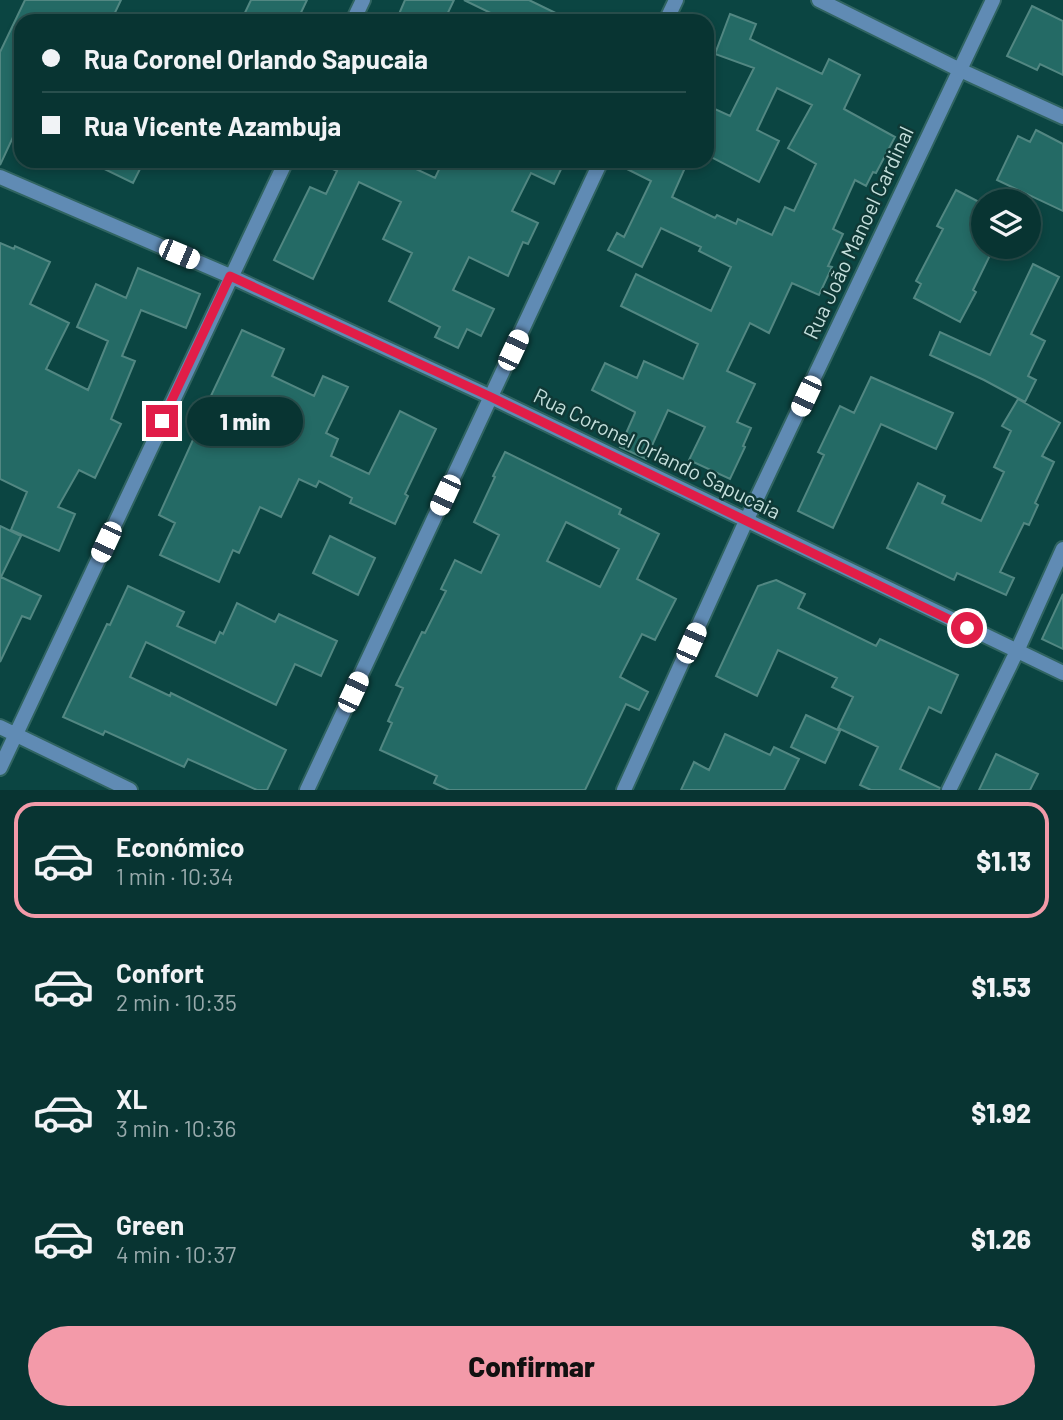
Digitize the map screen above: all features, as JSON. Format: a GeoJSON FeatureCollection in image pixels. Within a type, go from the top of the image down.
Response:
{"type":"FeatureCollection","features":[{"type":"Feature","properties":{"kind":"street"},"geometry":{"type":"LineString","coordinates":[[819,0],[1063,117]]}},
{"type":"Feature","properties":{"kind":"street","name":"Rua João Manoel Cardinal"},"geometry":{"type":"LineString","coordinates":[[624,790],[746,521],[993,0]]}},
{"type":"Feature","properties":{"kind":"street"},"geometry":{"type":"LineString","coordinates":[[0,768],[283,168]]}},
{"type":"Feature","properties":{"kind":"street"},"geometry":{"type":"LineString","coordinates":[[307,790],[598,168]]}},
{"type":"Feature","properties":{"kind":"street","name":"Rua Coronel Orlando Sapucaia"},"geometry":{"type":"LineString","coordinates":[[0,177],[230,276],[491,397],[1063,673]]}},
{"type":"Feature","properties":{"kind":"street"},"geometry":{"type":"LineString","coordinates":[[949,790],[1063,549]]}},
{"type":"Feature","properties":{"kind":"street"},"geometry":{"type":"LineString","coordinates":[[0,727],[130,790]]}},
{"type":"Feature","properties":{"kind":"building"},"geometry":{"type":"Polygon","coordinates":[[[25,0],[121,0],[114,14],[18,14],[25,0]]]}},
{"type":"Feature","properties":{"kind":"building"},"geometry":{"type":"Polygon","coordinates":[[[251,0],[307,0],[300,14],[244,14],[251,0]]]}},
{"type":"Feature","properties":{"kind":"building"},"geometry":{"type":"Polygon","coordinates":[[[405,0],[454,0],[447,14],[399,14],[405,0]]]}},
{"type":"Feature","properties":{"kind":"building"},"geometry":{"type":"Polygon","coordinates":[[[464,0],[529,0],[558,14],[493,14],[464,0]]]}},
{"type":"Feature","properties":{"kind":"building"},"geometry":{"type":"Polygon","coordinates":[[[1032,6],[1063,21],[1063,75],[1040,64],[1037,70],[1007,56],[1032,6]]]}},
{"type":"Feature","properties":{"kind":"building"},"geometry":{"type":"Polygon","coordinates":[[[730,14],[756,24],[750,39],[822,74],[829,59],[860,75],[844,109],[895,137],[866,186],[855,180],[833,229],[843,234],[828,266],[832,267],[819,295],[792,283],[769,333],[750,323],[727,371],[755,384],[737,422],[751,428],[730,479],[689,460],[705,427],[668,410],[646,459],[620,447],[635,412],[592,390],[605,363],[637,378],[644,361],[683,379],[698,344],[621,306],[636,274],[711,311],[731,267],[699,251],[701,247],[661,228],[642,267],[608,250],[617,233],[624,237],[651,181],[625,168],[685,168],[672,197],[715,218],[717,215],[736,224],[738,219],[772,235],[785,207],[794,211],[816,164],[788,148],[812,105],[777,88],[757,130],[779,141],[759,182],[714,159],[714,111],[715,109],[730,116],[754,68],[715,54],[730,14]]]}},
{"type":"Feature","properties":{"kind":"building"},"geometry":{"type":"Polygon","coordinates":[[[14,23],[14,135],[0,165],[0,52],[14,23]]]}},
{"type":"Feature","properties":{"kind":"building"},"geometry":{"type":"Polygon","coordinates":[[[1036,130],[1063,144],[1063,211],[1041,201],[1041,189],[1016,189],[997,180],[1018,136],[1030,142],[1036,130]]]}},
{"type":"Feature","properties":{"kind":"building"},"geometry":{"type":"Polygon","coordinates":[[[102,168],[140,168],[133,183],[102,168]]]}},
{"type":"Feature","properties":{"kind":"building"},"geometry":{"type":"Polygon","coordinates":[[[331,168],[414,168],[435,178],[440,168],[562,168],[554,184],[531,173],[512,211],[538,223],[528,244],[523,242],[508,276],[469,257],[453,290],[494,309],[481,336],[467,329],[458,348],[435,337],[440,327],[389,301],[412,253],[383,239],[401,202],[359,182],[313,279],[274,260],[310,187],[326,194],[337,171],[331,168]]]}},
{"type":"Feature","properties":{"kind":"building"},"geometry":{"type":"Polygon","coordinates":[[[956,190],[971,198],[971,259],[988,259],[973,290],[976,292],[960,322],[914,298],[921,284],[916,281],[943,229],[937,226],[956,190]]]}},
{"type":"Feature","properties":{"kind":"building"},"geometry":{"type":"Polygon","coordinates":[[[0,243],[14,249],[15,246],[50,262],[30,304],[69,323],[46,369],[88,390],[108,341],[77,327],[96,284],[126,298],[138,268],[200,294],[186,328],[141,310],[122,356],[135,361],[111,419],[121,424],[95,478],[79,470],[58,507],[75,514],[59,551],[11,530],[27,492],[0,479],[0,243]]]}},
{"type":"Feature","properties":{"kind":"building"},"geometry":{"type":"Polygon","coordinates":[[[1033,264],[1059,277],[1031,334],[1045,341],[1028,376],[1036,380],[1025,402],[930,355],[940,332],[990,355],[1033,264]]]}},
{"type":"Feature","properties":{"kind":"building"},"geometry":{"type":"Polygon","coordinates":[[[242,330],[284,349],[272,376],[314,396],[323,376],[348,387],[326,433],[338,439],[331,456],[369,474],[400,411],[436,429],[405,494],[408,496],[395,524],[350,503],[352,498],[319,481],[316,487],[299,479],[281,517],[260,507],[239,553],[233,550],[219,582],[160,555],[175,523],[159,515],[242,330]]]}},
{"type":"Feature","properties":{"kind":"building"},"geometry":{"type":"Polygon","coordinates":[[[871,377],[953,413],[936,449],[881,424],[833,528],[798,511],[824,455],[818,452],[840,406],[854,413],[871,377]]]}},
{"type":"Feature","properties":{"kind":"building"},"geometry":{"type":"Polygon","coordinates":[[[1018,399],[1060,423],[1042,456],[1054,462],[1035,503],[1038,505],[1029,525],[1024,523],[1000,572],[1014,578],[1006,595],[957,573],[954,580],[887,548],[918,483],[945,496],[942,503],[981,521],[1004,472],[994,467],[1011,431],[1002,426],[1018,399]]]}},
{"type":"Feature","properties":{"kind":"building"},"geometry":{"type":"Polygon","coordinates":[[[505,452],[621,509],[619,514],[659,534],[637,579],[676,599],[655,640],[642,634],[620,677],[648,692],[639,710],[626,704],[585,790],[449,790],[434,783],[437,776],[380,750],[392,723],[388,721],[403,688],[396,685],[446,591],[441,589],[455,560],[481,573],[499,535],[474,522],[495,477],[493,476],[505,452]],[[566,522],[547,561],[600,587],[619,549],[566,522]]]}},
{"type":"Feature","properties":{"kind":"building"},"geometry":{"type":"Polygon","coordinates":[[[0,526],[21,536],[1,577],[41,596],[30,619],[22,616],[0,662],[0,526]]]}},
{"type":"Feature","properties":{"kind":"building"},"geometry":{"type":"Polygon","coordinates":[[[330,536],[375,558],[358,595],[313,573],[330,536]]]}},
{"type":"Feature","properties":{"kind":"building"},"geometry":{"type":"Polygon","coordinates":[[[776,580],[805,594],[798,608],[876,646],[880,639],[958,675],[941,713],[929,707],[900,769],[940,788],[939,790],[871,790],[860,785],[878,747],[838,728],[853,697],[832,687],[837,678],[778,650],[757,696],[716,676],[758,586],[776,580]]]}},
{"type":"Feature","properties":{"kind":"building"},"geometry":{"type":"Polygon","coordinates":[[[128,586],[184,612],[177,626],[215,643],[220,632],[223,634],[237,603],[275,622],[279,614],[337,641],[321,676],[295,664],[276,705],[146,642],[130,677],[170,696],[171,693],[286,750],[267,790],[257,790],[188,759],[184,767],[105,731],[103,735],[63,717],[128,586]]]}},
{"type":"Feature","properties":{"kind":"building"},"geometry":{"type":"Polygon","coordinates":[[[1063,594],[1063,649],[1042,639],[1063,594]]]}},
{"type":"Feature","properties":{"kind":"building"},"geometry":{"type":"Polygon","coordinates":[[[806,715],[840,731],[825,763],[791,747],[806,715]]]}},
{"type":"Feature","properties":{"kind":"building"},"geometry":{"type":"Polygon","coordinates":[[[725,734],[770,755],[774,747],[799,759],[784,790],[681,790],[694,762],[709,770],[725,734]]]}},
{"type":"Feature","properties":{"kind":"building"},"geometry":{"type":"Polygon","coordinates":[[[996,754],[1038,774],[1030,790],[979,790],[996,754]]]}},
{"type":"Feature","properties":{"kind":"route"},"geometry":{"type":"LineString","coordinates":[[162,421],[230,276],[491,397],[967,628]]}}]}
